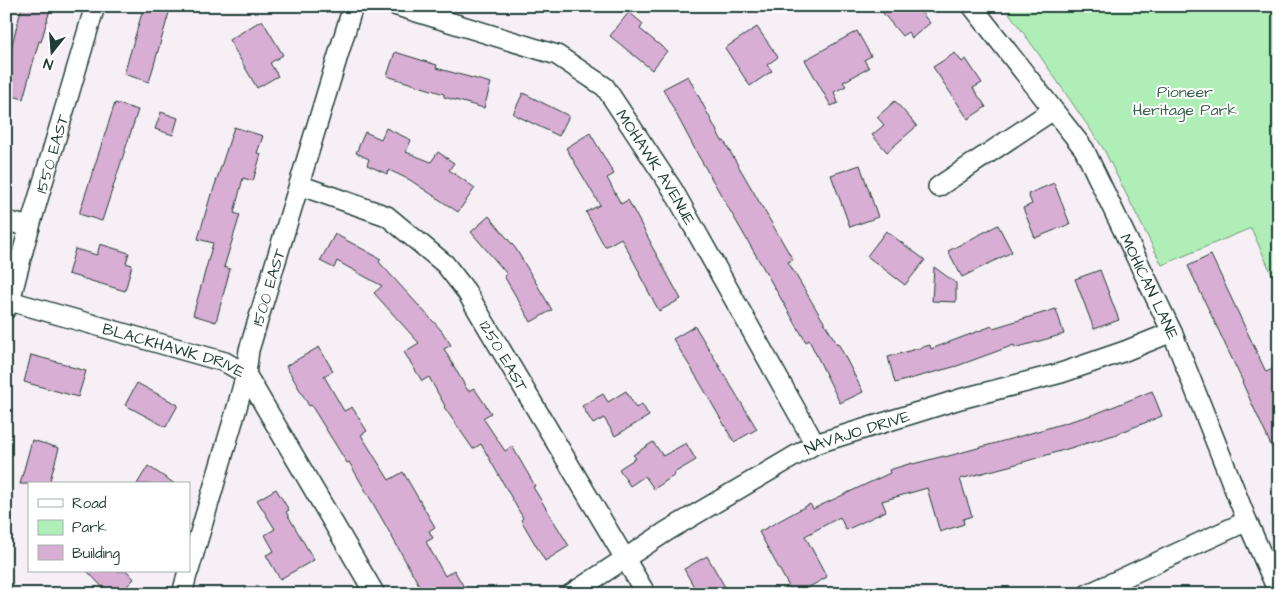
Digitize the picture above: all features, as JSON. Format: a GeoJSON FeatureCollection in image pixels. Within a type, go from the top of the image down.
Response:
{"type":"FeatureCollection","features":[{"type":"Feature","properties":{"kind":"street","name":"1550 EAST"},"geometry":{"type":"LineString","coordinates":[[8,305],[95,6]]}},
{"type":"Feature","properties":{"kind":"street","name":"1500 EAST"},"geometry":{"type":"LineString","coordinates":[[190,568],[236,411],[246,374],[249,350],[353,6]]}},
{"type":"Feature","properties":{"kind":"street","name":"MOHAWK AVENUE"},"geometry":{"type":"LineString","coordinates":[[397,6],[557,55],[605,87],[673,190],[815,444]]}},
{"type":"Feature","properties":{"kind":"street","name":"MOHICAN LANE"},"geometry":{"type":"LineString","coordinates":[[972,6],[1084,149],[1172,332],[1247,521],[1279,594]]}},
{"type":"Feature","properties":{"kind":"street"},"geometry":{"type":"LineString","coordinates":[[938,187],[1053,110]]}},
{"type":"Feature","properties":{"kind":"street","name":"1250 EAST"},"geometry":{"type":"LineString","coordinates":[[299,185],[387,216],[445,264],[466,291],[646,594]]}},
{"type":"Feature","properties":{"kind":"street"},"geometry":{"type":"LineString","coordinates":[[6,221],[30,227]]}},
{"type":"Feature","properties":{"kind":"street","name":"BLACKHAWK DRIVE"},"geometry":{"type":"LineString","coordinates":[[8,305],[225,362],[246,374],[375,594]]}},
{"type":"Feature","properties":{"kind":"street","name":"NAVAJO DRIVE"},"geometry":{"type":"LineString","coordinates":[[571,594],[667,531],[815,444],[960,399],[1061,373],[1125,351],[1172,332]]}},
{"type":"Feature","properties":{"kind":"street"},"geometry":{"type":"LineString","coordinates":[[1088,594],[1247,521]]}},
{"type":"Feature","properties":{"kind":"street","name":"1500 EAST"},"geometry":{"type":"LineString","coordinates":[[182,594],[189,572]]}},
{"type":"Feature","properties":{"kind":"green space","name":"Pioneer Heritage Park"},"geometry":{"type":"Polygon","coordinates":[[[1004,6],[1279,6],[1279,290],[1251,228],[1162,265],[1103,148],[1004,6]]]}},
{"type":"Feature","properties":{"kind":"building"},"geometry":{"type":"Polygon","coordinates":[[[22,6],[51,6],[23,99],[6,94],[6,68],[22,6]]]}},
{"type":"Feature","properties":{"kind":"building"},"geometry":{"type":"Polygon","coordinates":[[[144,6],[171,6],[149,82],[124,74],[144,6]]]}},
{"type":"Feature","properties":{"kind":"building"},"geometry":{"type":"Polygon","coordinates":[[[877,6],[916,6],[930,23],[912,38],[908,32],[902,36],[877,6]]]}},
{"type":"Feature","properties":{"kind":"building"},"geometry":{"type":"Polygon","coordinates":[[[629,12],[643,24],[640,29],[667,51],[652,70],[610,36],[629,12]]]}},
{"type":"Feature","properties":{"kind":"building"},"geometry":{"type":"Polygon","coordinates":[[[262,20],[283,55],[270,63],[278,76],[257,88],[229,40],[262,20]]]}},
{"type":"Feature","properties":{"kind":"building"},"geometry":{"type":"Polygon","coordinates":[[[757,27],[778,57],[767,65],[772,71],[750,86],[725,48],[757,27]]]}},
{"type":"Feature","properties":{"kind":"building"},"geometry":{"type":"Polygon","coordinates":[[[857,31],[871,56],[864,60],[869,68],[843,82],[846,86],[834,92],[838,103],[831,106],[805,60],[857,31]]]}},
{"type":"Feature","properties":{"kind":"building"},"geometry":{"type":"Polygon","coordinates":[[[395,52],[437,65],[436,68],[491,83],[484,108],[444,97],[444,94],[387,76],[395,52]]]}},
{"type":"Feature","properties":{"kind":"building"},"geometry":{"type":"Polygon","coordinates":[[[955,53],[962,62],[966,59],[982,83],[973,88],[986,107],[968,119],[933,67],[955,53]]]}},
{"type":"Feature","properties":{"kind":"building"},"geometry":{"type":"Polygon","coordinates":[[[688,76],[722,141],[724,141],[793,260],[788,262],[838,343],[863,392],[840,403],[809,340],[806,342],[698,155],[663,89],[688,76]]]}},
{"type":"Feature","properties":{"kind":"building"},"geometry":{"type":"Polygon","coordinates":[[[523,93],[569,116],[559,136],[513,114],[523,93]]]}},
{"type":"Feature","properties":{"kind":"building"},"geometry":{"type":"Polygon","coordinates":[[[895,101],[917,126],[887,152],[872,135],[884,125],[877,117],[895,101]]]}},
{"type":"Feature","properties":{"kind":"building"},"geometry":{"type":"Polygon","coordinates":[[[115,103],[138,110],[102,221],[79,214],[115,103]]]}},
{"type":"Feature","properties":{"kind":"building"},"geometry":{"type":"Polygon","coordinates":[[[161,112],[178,118],[173,135],[155,129],[161,112]]]}},
{"type":"Feature","properties":{"kind":"building"},"geometry":{"type":"Polygon","coordinates":[[[234,127],[263,136],[257,153],[261,154],[253,181],[243,178],[234,213],[240,215],[224,267],[230,269],[216,322],[193,315],[213,243],[198,239],[234,127]]]}},
{"type":"Feature","properties":{"kind":"building"},"geometry":{"type":"Polygon","coordinates":[[[386,128],[411,140],[406,152],[431,162],[438,152],[454,163],[449,170],[475,188],[458,212],[410,180],[389,170],[387,174],[367,165],[369,159],[356,153],[365,132],[381,139],[386,128]]]}},
{"type":"Feature","properties":{"kind":"building"},"geometry":{"type":"Polygon","coordinates":[[[590,133],[614,174],[607,178],[621,204],[628,200],[681,299],[659,311],[621,238],[605,247],[586,212],[600,205],[566,148],[590,133]]]}},
{"type":"Feature","properties":{"kind":"building"},"geometry":{"type":"Polygon","coordinates":[[[860,165],[878,217],[850,227],[831,175],[860,165]]]}},
{"type":"Feature","properties":{"kind":"building"},"geometry":{"type":"Polygon","coordinates":[[[1054,183],[1070,224],[1035,238],[1023,208],[1032,204],[1028,194],[1054,183]]]}},
{"type":"Feature","properties":{"kind":"building"},"geometry":{"type":"Polygon","coordinates":[[[489,216],[516,249],[552,310],[531,322],[504,276],[507,274],[471,232],[489,216]]]}},
{"type":"Feature","properties":{"kind":"building"},"geometry":{"type":"Polygon","coordinates":[[[998,225],[1012,252],[962,277],[948,251],[998,225]]]}},
{"type":"Feature","properties":{"kind":"building"},"geometry":{"type":"Polygon","coordinates":[[[886,231],[925,260],[905,285],[867,256],[886,231]]]}},
{"type":"Feature","properties":{"kind":"building"},"geometry":{"type":"Polygon","coordinates":[[[335,234],[381,259],[379,262],[441,330],[451,345],[444,349],[468,391],[474,388],[491,413],[483,418],[505,451],[512,446],[535,486],[533,487],[569,546],[545,561],[481,444],[473,449],[444,407],[429,377],[422,381],[404,352],[419,343],[374,293],[382,286],[337,261],[334,268],[320,261],[335,234]]]}},
{"type":"Feature","properties":{"kind":"building"},"geometry":{"type":"Polygon","coordinates":[[[100,244],[129,253],[126,263],[132,265],[125,291],[68,274],[75,249],[97,255],[100,244]]]}},
{"type":"Feature","properties":{"kind":"building"},"geometry":{"type":"Polygon","coordinates":[[[1211,255],[1266,372],[1275,368],[1279,377],[1279,463],[1188,266],[1211,255]]]}},
{"type":"Feature","properties":{"kind":"building"},"geometry":{"type":"Polygon","coordinates":[[[934,267],[956,283],[956,302],[932,301],[934,267]]]}},
{"type":"Feature","properties":{"kind":"building"},"geometry":{"type":"Polygon","coordinates":[[[1100,270],[1119,320],[1094,329],[1075,279],[1100,270]]]}},
{"type":"Feature","properties":{"kind":"building"},"geometry":{"type":"Polygon","coordinates":[[[1056,309],[1064,334],[1015,348],[1014,345],[957,366],[895,383],[888,357],[930,345],[931,349],[992,326],[993,328],[1056,309]]]}},
{"type":"Feature","properties":{"kind":"building"},"geometry":{"type":"Polygon","coordinates":[[[695,326],[757,429],[734,442],[673,339],[695,326]]]}},
{"type":"Feature","properties":{"kind":"building"},"geometry":{"type":"Polygon","coordinates":[[[319,347],[333,371],[324,376],[344,411],[352,407],[367,431],[361,435],[389,480],[403,472],[435,527],[429,531],[433,538],[426,542],[445,576],[454,570],[468,594],[424,594],[349,462],[347,463],[311,405],[309,406],[286,366],[319,347]]]}},
{"type":"Feature","properties":{"kind":"building"},"geometry":{"type":"Polygon","coordinates":[[[31,355],[86,371],[78,397],[24,382],[31,355]]]}},
{"type":"Feature","properties":{"kind":"building"},"geometry":{"type":"Polygon","coordinates":[[[137,383],[178,405],[166,427],[125,405],[137,383]]]}},
{"type":"Feature","properties":{"kind":"building"},"geometry":{"type":"Polygon","coordinates":[[[626,391],[636,408],[642,404],[649,416],[615,436],[604,418],[593,424],[582,406],[603,394],[608,402],[626,391]]]}},
{"type":"Feature","properties":{"kind":"building"},"geometry":{"type":"Polygon","coordinates":[[[1152,391],[1162,416],[1114,435],[960,479],[972,516],[963,519],[964,524],[940,532],[927,488],[882,501],[886,511],[846,530],[840,517],[805,536],[827,577],[797,594],[793,594],[759,532],[810,504],[813,509],[890,473],[889,470],[912,463],[945,457],[1095,414],[1152,391]]]}},
{"type":"Feature","properties":{"kind":"building"},"geometry":{"type":"Polygon","coordinates":[[[32,440],[59,448],[50,482],[20,484],[32,440]]]}},
{"type":"Feature","properties":{"kind":"building"},"geometry":{"type":"Polygon","coordinates":[[[653,442],[663,456],[686,443],[696,460],[674,473],[675,475],[654,489],[645,476],[630,486],[619,469],[636,458],[633,455],[653,442]]]}},
{"type":"Feature","properties":{"kind":"building"},"geometry":{"type":"Polygon","coordinates":[[[148,466],[172,482],[138,482],[148,466]]]}},
{"type":"Feature","properties":{"kind":"building"},"geometry":{"type":"Polygon","coordinates":[[[276,489],[289,510],[286,512],[314,560],[280,579],[266,555],[274,551],[265,535],[275,529],[257,500],[276,489]]]}},
{"type":"Feature","properties":{"kind":"building"},"geometry":{"type":"Polygon","coordinates":[[[707,556],[729,594],[698,594],[684,569],[707,556]]]}},
{"type":"Feature","properties":{"kind":"building"},"geometry":{"type":"Polygon","coordinates":[[[88,572],[128,572],[134,579],[119,594],[109,594],[88,572]]]}}]}
